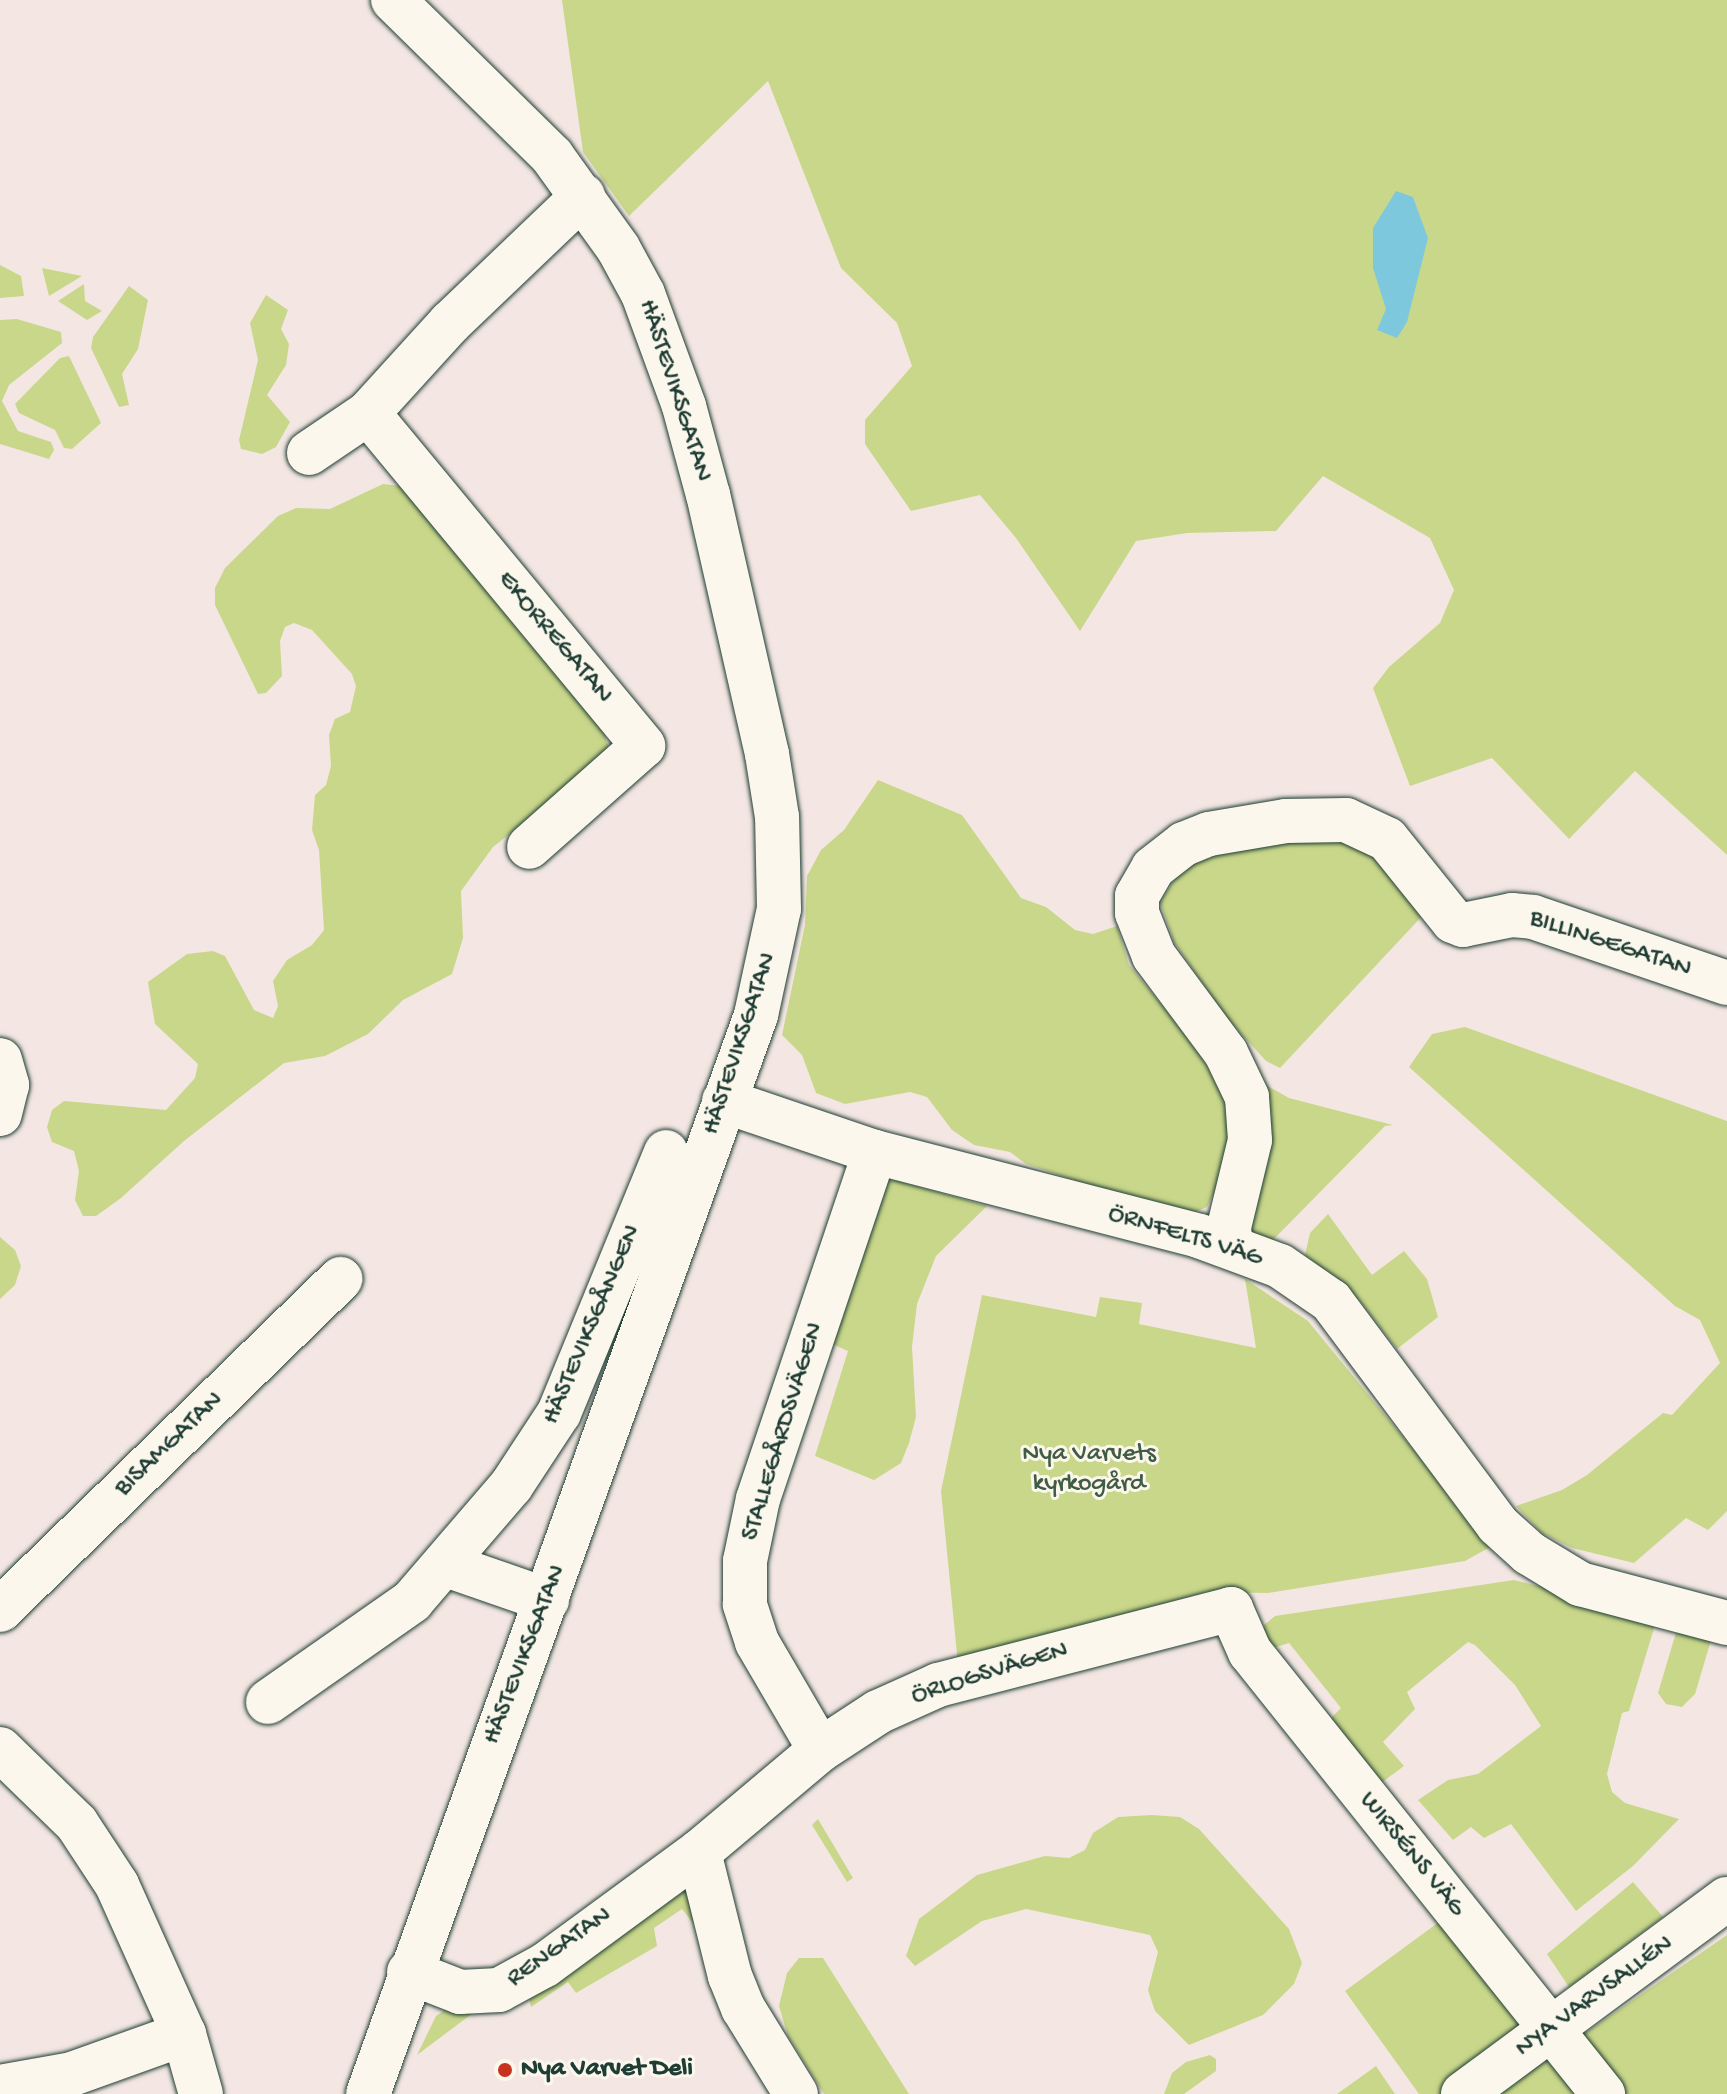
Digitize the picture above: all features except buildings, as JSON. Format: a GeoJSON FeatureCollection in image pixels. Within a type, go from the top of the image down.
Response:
{"type":"FeatureCollection","features":[{"type":"Feature","properties":{"kind":"street","name":"HÄSTEVIKSGATAN"},"geometry":{"type":"LineString","coordinates":[[368,2094],[409,1972],[547,1600],[724,1101],[771,963],[779,909],[777,817],[731,596],[684,406],[643,294],[583,196],[552,156],[398,2]]}},
{"type":"Feature","properties":{"kind":"street"},"geometry":{"type":"LineString","coordinates":[[309,453],[368,413],[450,323],[583,196]]}},
{"type":"Feature","properties":{"kind":"street","name":"EKORREGATAN"},"geometry":{"type":"LineString","coordinates":[[368,413],[643,746],[529,847]]}},
{"type":"Feature","properties":{"kind":"street","name":"BILLINGEGATAN"},"geometry":{"type":"LineString","coordinates":[[1231,1247],[1229,1227],[1250,1140],[1247,1097],[1226,1053],[1154,956],[1137,913],[1137,896],[1153,868],[1184,844],[1209,834],[1286,821],[1346,820],[1387,839],[1453,921],[1473,924],[1512,915],[1533,917],[1727,983]]}},
{"type":"Feature","properties":{"kind":"street"},"geometry":{"type":"LineString","coordinates":[[0,1060],[7,1085],[0,1114]]}},
{"type":"Feature","properties":{"kind":"street","name":"ÖRNFELTS VÄG"},"geometry":{"type":"LineString","coordinates":[[724,1101],[875,1152],[1231,1247],[1280,1266],[1331,1301],[1498,1525],[1529,1553],[1588,1587],[1727,1623]]}},
{"type":"Feature","properties":{"kind":"street","name":"HÄSTEVIKSGÅNGEN"},"geometry":{"type":"LineString","coordinates":[[268,1702],[382,1624],[446,1565],[511,1486],[559,1413],[666,1152]]}},
{"type":"Feature","properties":{"kind":"street","name":"STALLEGÅRDSVÄGEN"},"geometry":{"type":"LineString","coordinates":[[820,1750],[757,1642],[745,1604],[745,1561],[758,1499],[875,1152]]}},
{"type":"Feature","properties":{"kind":"street","name":"BISAMGATAN"},"geometry":{"type":"LineString","coordinates":[[0,1610],[340,1279]]}},
{"type":"Feature","properties":{"kind":"street"},"geometry":{"type":"LineString","coordinates":[[446,1565],[547,1600]]}},
{"type":"Feature","properties":{"kind":"street","name":"ÖRLOGSVÄGEN"},"geometry":{"type":"LineString","coordinates":[[699,1852],[820,1750],[878,1712],[938,1685],[1231,1609]]}},
{"type":"Feature","properties":{"kind":"street","name":"WIRSÉNS VÄG"},"geometry":{"type":"LineString","coordinates":[[1231,1609],[1250,1652],[1554,2028],[1603,2094]]}},
{"type":"Feature","properties":{"kind":"street"},"geometry":{"type":"LineString","coordinates":[[0,1749],[90,1839],[139,1928],[184,2034],[201,2094]]}},
{"type":"Feature","properties":{"kind":"street"},"geometry":{"type":"LineString","coordinates":[[699,1852],[730,1976],[743,2008],[789,2091]]}},
{"type":"Feature","properties":{"kind":"street","name":"RENGATAN"},"geometry":{"type":"LineString","coordinates":[[409,1972],[460,1992],[499,1990],[545,1965],[699,1852]]}},
{"type":"Feature","properties":{"kind":"street","name":"NYA VARVSALLÉN"},"geometry":{"type":"LineString","coordinates":[[1463,2094],[1727,1899]]}},
{"type":"Feature","properties":{"kind":"street"},"geometry":{"type":"LineString","coordinates":[[0,2087],[72,2074],[184,2034]]}},
{"type":"Feature","properties":{"kind":"green space"},"geometry":{"type":"Polygon","coordinates":[[[562,0],[1727,0],[1727,855],[1635,771],[1569,839],[1492,758],[1410,786],[1373,688],[1389,667],[1440,623],[1454,590],[1430,538],[1323,476],[1276,531],[1187,533],[1136,541],[1080,631],[1016,538],[980,495],[911,511],[865,444],[865,420],[912,366],[897,323],[841,268],[768,81],[629,216],[583,152],[562,0]]]}},
{"type":"Feature","properties":{"kind":"green space"},"geometry":{"type":"Polygon","coordinates":[[[0,265],[21,276],[24,296],[0,298],[0,265]]]}},
{"type":"Feature","properties":{"kind":"green space"},"geometry":{"type":"Polygon","coordinates":[[[42,268],[82,276],[49,296],[42,268]]]}},
{"type":"Feature","properties":{"kind":"green space"},"geometry":{"type":"Polygon","coordinates":[[[84,284],[85,301],[102,311],[87,320],[58,301],[84,284]]]}},
{"type":"Feature","properties":{"kind":"green space"},"geometry":{"type":"Polygon","coordinates":[[[129,286],[148,300],[138,349],[122,374],[129,405],[119,407],[91,348],[93,337],[129,286]]]}},
{"type":"Feature","properties":{"kind":"green space"},"geometry":{"type":"Polygon","coordinates":[[[266,295],[288,310],[281,329],[289,344],[286,365],[267,395],[290,422],[276,447],[262,454],[241,449],[239,440],[258,360],[250,323],[266,295]]]}},
{"type":"Feature","properties":{"kind":"green space"},"geometry":{"type":"Polygon","coordinates":[[[17,319],[61,332],[62,343],[9,385],[2,401],[18,431],[51,442],[54,450],[49,459],[0,444],[0,320],[17,319]]]}},
{"type":"Feature","properties":{"kind":"green space"},"geometry":{"type":"Polygon","coordinates":[[[69,356],[101,423],[72,449],[64,448],[55,430],[19,413],[15,404],[60,358],[69,356]]]}},
{"type":"Feature","properties":{"kind":"green space"},"geometry":{"type":"Polygon","coordinates":[[[383,484],[401,486],[603,728],[608,746],[602,762],[493,847],[461,891],[463,938],[452,974],[403,1000],[368,1034],[325,1056],[284,1063],[184,1141],[121,1198],[96,1216],[83,1216],[75,1200],[79,1171],[74,1151],[52,1142],[47,1127],[52,1110],[64,1101],[166,1110],[195,1078],[198,1064],[155,1024],[148,982],[187,954],[213,951],[225,956],[254,1010],[273,1018],[278,1006],[273,981],[287,960],[312,945],[324,930],[319,850],[312,830],[315,795],[326,785],[331,766],[329,735],[335,719],[350,712],[356,686],[352,674],[312,630],[294,623],[285,627],[280,641],[282,676],[266,693],[258,694],[215,605],[215,588],[225,568],[278,516],[296,508],[330,509],[383,484]]]}},
{"type":"Feature","properties":{"kind":"green space"},"geometry":{"type":"Polygon","coordinates":[[[878,780],[962,815],[1021,898],[1046,907],[1075,930],[1093,934],[1117,926],[1129,965],[1198,1049],[1226,1102],[1231,1159],[1207,1207],[1195,1212],[1114,1193],[1026,1164],[1010,1152],[974,1145],[952,1130],[927,1097],[910,1092],[845,1104],[816,1093],[802,1055],[782,1035],[805,925],[807,876],[821,850],[844,830],[878,780]]]}},
{"type":"Feature","properties":{"kind":"green space"},"geometry":{"type":"Polygon","coordinates":[[[1238,838],[1369,842],[1425,913],[1280,1068],[1266,1061],[1226,1017],[1174,942],[1160,902],[1181,869],[1238,838]]]}},
{"type":"Feature","properties":{"kind":"green space"},"geometry":{"type":"Polygon","coordinates":[[[1465,1027],[1727,1121],[1727,1511],[1708,1530],[1686,1518],[1634,1563],[1572,1548],[1542,1533],[1516,1506],[1562,1490],[1587,1475],[1663,1413],[1672,1415],[1720,1363],[1700,1320],[1675,1306],[1409,1067],[1432,1034],[1465,1027]]]}},
{"type":"Feature","properties":{"kind":"green space"},"geometry":{"type":"Polygon","coordinates":[[[1261,1082],[1289,1098],[1393,1125],[1385,1126],[1271,1242],[1245,1232],[1261,1082]]]}},
{"type":"Feature","properties":{"kind":"green space"},"geometry":{"type":"Polygon","coordinates":[[[895,1180],[987,1206],[936,1256],[917,1304],[912,1347],[916,1417],[909,1443],[901,1463],[874,1480],[815,1456],[848,1351],[821,1339],[882,1184],[895,1180]]]}},
{"type":"Feature","properties":{"kind":"green space"},"geometry":{"type":"Polygon","coordinates":[[[1328,1214],[1372,1275],[1404,1251],[1427,1279],[1438,1317],[1397,1349],[1358,1299],[1305,1255],[1310,1233],[1328,1214]]]}},
{"type":"Feature","properties":{"kind":"green space"},"geometry":{"type":"Polygon","coordinates":[[[0,1237],[15,1250],[21,1266],[15,1285],[0,1299],[0,1237]]]}},
{"type":"Feature","properties":{"kind":"green space","name":"Nya Varvets kyrkogård"},"geometry":{"type":"Polygon","coordinates":[[[1245,1279],[1308,1321],[1492,1546],[1465,1561],[1268,1593],[1206,1592],[958,1664],[941,1491],[982,1295],[1096,1317],[1100,1297],[1142,1303],[1139,1324],[1256,1348],[1245,1279]]]}},
{"type":"Feature","properties":{"kind":"green space"},"geometry":{"type":"Polygon","coordinates":[[[1514,1580],[1658,1615],[1629,1711],[1622,1713],[1607,1774],[1612,1792],[1625,1803],[1679,1819],[1633,1866],[1576,1911],[1511,1824],[1484,1838],[1471,1827],[1453,1840],[1418,1800],[1448,1780],[1478,1774],[1541,1726],[1515,1685],[1475,1645],[1468,1642],[1407,1692],[1415,1709],[1383,1742],[1404,1766],[1373,1789],[1325,1724],[1341,1708],[1289,1643],[1273,1648],[1264,1638],[1264,1625],[1275,1616],[1514,1580]]]}},
{"type":"Feature","properties":{"kind":"green space"},"geometry":{"type":"Polygon","coordinates":[[[1677,1629],[1712,1637],[1695,1694],[1682,1707],[1666,1704],[1658,1693],[1677,1629]]]}},
{"type":"Feature","properties":{"kind":"green space"},"geometry":{"type":"Polygon","coordinates":[[[1118,1817],[1180,1817],[1199,1829],[1289,1929],[1302,1963],[1294,1984],[1263,2015],[1189,2045],[1155,2011],[1148,1990],[1158,1952],[1150,1935],[1026,1909],[982,1921],[915,1966],[906,1956],[919,1919],[977,1875],[1045,1856],[1069,1858],[1085,1850],[1093,1833],[1118,1817]]]}},
{"type":"Feature","properties":{"kind":"green space"},"geometry":{"type":"Polygon","coordinates":[[[818,1819],[853,1878],[847,1882],[812,1825],[818,1819]]]}},
{"type":"Feature","properties":{"kind":"green space"},"geometry":{"type":"Polygon","coordinates":[[[1633,1882],[1663,1917],[1569,1987],[1547,1954],[1633,1882]]]}},
{"type":"Feature","properties":{"kind":"green space"},"geometry":{"type":"Polygon","coordinates":[[[685,1884],[696,1927],[682,1909],[654,1928],[657,1946],[576,1993],[568,1982],[531,2007],[529,1999],[573,1972],[685,1884]]]}},
{"type":"Feature","properties":{"kind":"green space"},"geometry":{"type":"Polygon","coordinates":[[[1443,1919],[1531,2031],[1441,2094],[1419,2094],[1345,1991],[1443,1919]]]}},
{"type":"Feature","properties":{"kind":"green space"},"geometry":{"type":"Polygon","coordinates":[[[1727,1935],[1727,2094],[1624,2094],[1581,2036],[1727,1935]]]}},
{"type":"Feature","properties":{"kind":"green space"},"geometry":{"type":"Polygon","coordinates":[[[799,1958],[823,1958],[909,2094],[824,2094],[788,2036],[779,2006],[787,1973],[799,1958]]]}},
{"type":"Feature","properties":{"kind":"green space"},"geometry":{"type":"Polygon","coordinates":[[[449,2007],[477,2010],[417,2055],[436,2016],[449,2007]]]}},
{"type":"Feature","properties":{"kind":"green space"},"geometry":{"type":"Polygon","coordinates":[[[1545,2047],[1583,2094],[1479,2094],[1545,2047]]]}},
{"type":"Feature","properties":{"kind":"green space"},"geometry":{"type":"Polygon","coordinates":[[[1210,2055],[1216,2059],[1216,2071],[1184,2094],[1164,2094],[1172,2073],[1186,2062],[1210,2055]]]}},
{"type":"Feature","properties":{"kind":"green space"},"geometry":{"type":"Polygon","coordinates":[[[1376,2066],[1395,2094],[1337,2094],[1376,2066]]]}},
{"type":"Feature","properties":{"kind":"water"},"geometry":{"type":"Polygon","coordinates":[[[1396,191],[1413,197],[1428,238],[1407,322],[1397,338],[1377,330],[1386,309],[1373,268],[1373,228],[1396,191]]]}},
{"type":"Feature","properties":{"kind":"place","name":"Nya Varvet Deli"},"geometry":{"type":"Point","coordinates":[505,2070]}}]}
